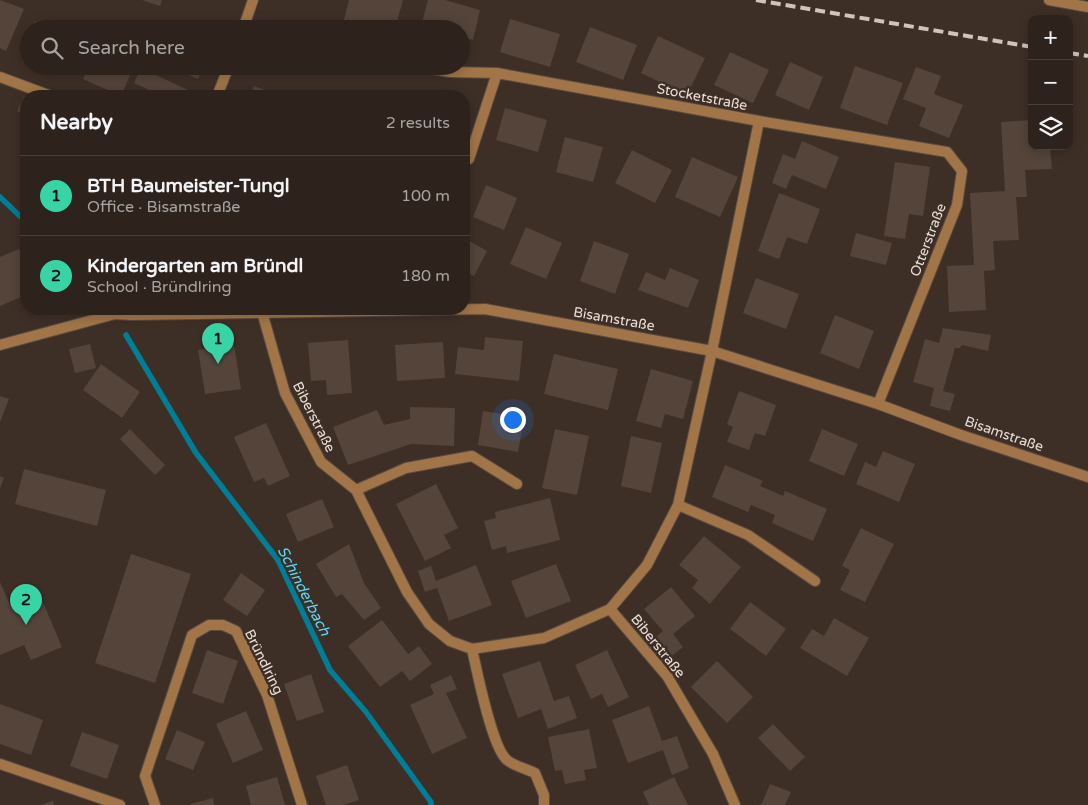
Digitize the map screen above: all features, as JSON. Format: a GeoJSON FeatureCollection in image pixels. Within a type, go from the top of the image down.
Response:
{"type":"FeatureCollection","features":[{"type":"Feature","properties":{"kind":"street"},"geometry":{"type":"LineString","coordinates":[[246,20],[253,0]]}},
{"type":"Feature","properties":{"kind":"street"},"geometry":{"type":"LineString","coordinates":[[1049,0],[1088,8]]}},
{"type":"Feature","properties":{"kind":"street","name":"Stocketstraße"},"geometry":{"type":"LineString","coordinates":[[470,72],[497,73],[759,121],[712,352]]}},
{"type":"Feature","properties":{"kind":"street"},"geometry":{"type":"LineString","coordinates":[[470,156],[497,73]]}},
{"type":"Feature","properties":{"kind":"street"},"geometry":{"type":"LineString","coordinates":[[219,90],[225,75]]}},
{"type":"Feature","properties":{"kind":"street"},"geometry":{"type":"LineString","coordinates":[[0,78],[33,90]]}},
{"type":"Feature","properties":{"kind":"street","name":"Otterstraße"},"geometry":{"type":"LineString","coordinates":[[759,121],[947,152],[962,170],[957,205],[878,404]]}},
{"type":"Feature","properties":{"kind":"street","name":"Bisamstraße"},"geometry":{"type":"LineString","coordinates":[[470,309],[485,309],[712,352],[878,404],[961,435],[1088,477]]}},
{"type":"Feature","properties":{"kind":"street","name":"Bisamstraße"},"geometry":{"type":"LineString","coordinates":[[0,345],[103,315]]}},
{"type":"Feature","properties":{"kind":"street","name":"Biberstraße"},"geometry":{"type":"LineString","coordinates":[[263,315],[285,393],[321,462],[356,490],[406,592],[429,624],[450,641],[472,649],[544,638],[610,609],[646,565],[678,504],[712,352]]}},
{"type":"Feature","properties":{"kind":"street"},"geometry":{"type":"LineString","coordinates":[[356,490],[406,468],[472,456],[517,484]]}},
{"type":"Feature","properties":{"kind":"street"},"geometry":{"type":"LineString","coordinates":[[678,504],[748,536],[815,581]]}},
{"type":"Feature","properties":{"kind":"street","name":"Biberstraße"},"geometry":{"type":"LineString","coordinates":[[610,609],[667,676],[713,754],[735,805]]}},
{"type":"Feature","properties":{"kind":"street","name":"Bründlring"},"geometry":{"type":"LineString","coordinates":[[155,805],[145,776],[192,636],[209,625],[223,625],[236,631],[267,695],[302,805]]}},
{"type":"Feature","properties":{"kind":"street"},"geometry":{"type":"LineString","coordinates":[[472,649],[481,690],[498,746],[506,760],[535,773],[544,795],[544,805]]}},
{"type":"Feature","properties":{"kind":"street"},"geometry":{"type":"LineString","coordinates":[[0,764],[120,805]]}},
{"type":"Feature","properties":{"kind":"building"},"geometry":{"type":"Polygon","coordinates":[[[0,0],[24,9],[6,51],[0,48],[0,0]]]}},
{"type":"Feature","properties":{"kind":"building"},"geometry":{"type":"Polygon","coordinates":[[[142,0],[162,0],[160,6],[142,0]]]}},
{"type":"Feature","properties":{"kind":"building"},"geometry":{"type":"Polygon","coordinates":[[[349,0],[403,0],[397,20],[344,20],[349,0]]]}},
{"type":"Feature","properties":{"kind":"building"},"geometry":{"type":"Polygon","coordinates":[[[428,0],[445,0],[480,10],[473,40],[470,39],[470,20],[423,20],[428,0]]]}},
{"type":"Feature","properties":{"kind":"building"},"geometry":{"type":"Polygon","coordinates":[[[510,19],[560,34],[550,67],[500,52],[510,19]]]}},
{"type":"Feature","properties":{"kind":"building"},"geometry":{"type":"Polygon","coordinates":[[[590,27],[637,45],[623,80],[576,62],[590,27]]]}},
{"type":"Feature","properties":{"kind":"building"},"geometry":{"type":"Polygon","coordinates":[[[658,36],[705,58],[687,95],[641,73],[658,36]]]}},
{"type":"Feature","properties":{"kind":"building"},"geometry":{"type":"Polygon","coordinates":[[[730,52],[769,70],[753,103],[714,85],[730,52]]]}},
{"type":"Feature","properties":{"kind":"building"},"geometry":{"type":"Polygon","coordinates":[[[790,62],[823,77],[809,110],[775,95],[790,62]]]}},
{"type":"Feature","properties":{"kind":"building"},"geometry":{"type":"Polygon","coordinates":[[[855,66],[903,83],[887,125],[840,108],[855,66]]]}},
{"type":"Feature","properties":{"kind":"building"},"geometry":{"type":"Polygon","coordinates":[[[916,67],[941,76],[934,94],[963,105],[949,138],[919,126],[926,108],[903,99],[916,67]]]}},
{"type":"Feature","properties":{"kind":"building"},"geometry":{"type":"Polygon","coordinates":[[[85,75],[130,75],[124,90],[108,90],[83,79],[85,75]]]}},
{"type":"Feature","properties":{"kind":"building"},"geometry":{"type":"Polygon","coordinates":[[[138,75],[156,75],[188,90],[149,90],[134,83],[138,75]]]}},
{"type":"Feature","properties":{"kind":"building"},"geometry":{"type":"Polygon","coordinates":[[[189,75],[200,75],[198,79],[189,75]]]}},
{"type":"Feature","properties":{"kind":"building"},"geometry":{"type":"Polygon","coordinates":[[[254,86],[265,90],[252,90],[254,86]]]}},
{"type":"Feature","properties":{"kind":"building"},"geometry":{"type":"Polygon","coordinates":[[[505,108],[547,120],[538,152],[496,140],[505,108]]]}},
{"type":"Feature","properties":{"kind":"building"},"geometry":{"type":"Polygon","coordinates":[[[1028,120],[1028,150],[1050,150],[1052,169],[1025,170],[1027,197],[1016,197],[1019,240],[993,241],[995,270],[984,271],[986,310],[949,312],[947,266],[974,265],[970,193],[1005,191],[1001,122],[1028,120]]]}},
{"type":"Feature","properties":{"kind":"building"},"geometry":{"type":"Polygon","coordinates":[[[565,137],[603,147],[593,182],[556,172],[565,137]]]}},
{"type":"Feature","properties":{"kind":"building"},"geometry":{"type":"Polygon","coordinates":[[[802,141],[839,157],[826,189],[792,175],[786,189],[772,183],[783,154],[795,159],[802,141]]]}},
{"type":"Feature","properties":{"kind":"building"},"geometry":{"type":"Polygon","coordinates":[[[632,150],[672,170],[655,203],[615,183],[632,150]]]}},
{"type":"Feature","properties":{"kind":"building"},"geometry":{"type":"Polygon","coordinates":[[[692,157],[738,177],[720,217],[675,197],[692,157]]]}},
{"type":"Feature","properties":{"kind":"building"},"geometry":{"type":"Polygon","coordinates":[[[895,162],[930,167],[923,216],[909,214],[905,239],[884,236],[895,162]]]}},
{"type":"Feature","properties":{"kind":"building"},"geometry":{"type":"Polygon","coordinates":[[[486,185],[517,198],[504,230],[473,217],[486,185]]]}},
{"type":"Feature","properties":{"kind":"building"},"geometry":{"type":"Polygon","coordinates":[[[779,193],[820,209],[807,244],[787,237],[779,259],[758,251],[779,193]]]}},
{"type":"Feature","properties":{"kind":"building"},"geometry":{"type":"Polygon","coordinates":[[[526,227],[562,243],[546,279],[510,264],[526,227]]]}},
{"type":"Feature","properties":{"kind":"building"},"geometry":{"type":"Polygon","coordinates":[[[856,233],[892,243],[886,265],[850,256],[856,233]]]}},
{"type":"Feature","properties":{"kind":"building"},"geometry":{"type":"Polygon","coordinates":[[[470,241],[487,251],[474,276],[470,274],[470,241]]]}},
{"type":"Feature","properties":{"kind":"building"},"geometry":{"type":"Polygon","coordinates":[[[594,241],[629,254],[615,294],[580,281],[594,241]]]}},
{"type":"Feature","properties":{"kind":"building"},"geometry":{"type":"Polygon","coordinates":[[[19,249],[20,251],[20,298],[0,306],[0,257],[19,249]]]}},
{"type":"Feature","properties":{"kind":"building"},"geometry":{"type":"Polygon","coordinates":[[[670,268],[699,280],[688,308],[638,290],[646,272],[665,280],[670,268]]]}},
{"type":"Feature","properties":{"kind":"building"},"geometry":{"type":"Polygon","coordinates":[[[756,278],[799,294],[786,329],[743,313],[756,278]]]}},
{"type":"Feature","properties":{"kind":"building"},"geometry":{"type":"Polygon","coordinates":[[[835,315],[874,331],[859,369],[820,353],[835,315]]]}},
{"type":"Feature","properties":{"kind":"building"},"geometry":{"type":"Polygon","coordinates":[[[943,328],[991,335],[988,351],[962,345],[960,348],[955,348],[943,391],[955,394],[950,411],[930,406],[934,388],[913,382],[925,339],[939,343],[943,328]]]}},
{"type":"Feature","properties":{"kind":"building"},"geometry":{"type":"Polygon","coordinates":[[[485,337],[523,341],[519,381],[455,374],[458,347],[484,350],[485,337]]]}},
{"type":"Feature","properties":{"kind":"building"},"geometry":{"type":"Polygon","coordinates":[[[348,340],[352,393],[327,395],[326,380],[311,381],[308,343],[348,340]]]}},
{"type":"Feature","properties":{"kind":"building"},"geometry":{"type":"Polygon","coordinates":[[[443,342],[445,378],[397,381],[395,345],[443,342]]]}},
{"type":"Feature","properties":{"kind":"building"},"geometry":{"type":"Polygon","coordinates":[[[90,344],[96,368],[75,373],[69,349],[90,344]]]}},
{"type":"Feature","properties":{"kind":"building"},"geometry":{"type":"Polygon","coordinates":[[[234,345],[241,389],[205,394],[198,350],[234,345]]]}},
{"type":"Feature","properties":{"kind":"building"},"geometry":{"type":"Polygon","coordinates":[[[554,354],[618,369],[608,410],[544,394],[554,354]]]}},
{"type":"Feature","properties":{"kind":"building"},"geometry":{"type":"Polygon","coordinates":[[[101,364],[140,392],[122,418],[83,390],[101,364]]]}},
{"type":"Feature","properties":{"kind":"building"},"geometry":{"type":"Polygon","coordinates":[[[651,369],[693,381],[683,419],[665,414],[661,428],[636,421],[651,369]]]}},
{"type":"Feature","properties":{"kind":"building"},"geometry":{"type":"Polygon","coordinates":[[[739,391],[776,405],[765,436],[755,433],[749,450],[727,442],[733,427],[727,424],[739,391]]]}},
{"type":"Feature","properties":{"kind":"building"},"geometry":{"type":"Polygon","coordinates":[[[0,396],[9,399],[0,422],[0,396]]]}},
{"type":"Feature","properties":{"kind":"building"},"geometry":{"type":"Polygon","coordinates":[[[410,407],[455,408],[454,446],[411,444],[348,465],[333,427],[377,410],[384,425],[410,419],[410,407]]]}},
{"type":"Feature","properties":{"kind":"building"},"geometry":{"type":"Polygon","coordinates":[[[483,411],[524,418],[518,452],[478,445],[483,411]]]}},
{"type":"Feature","properties":{"kind":"building"},"geometry":{"type":"Polygon","coordinates":[[[266,423],[290,476],[268,486],[264,478],[254,482],[234,437],[266,423]]]}},
{"type":"Feature","properties":{"kind":"building"},"geometry":{"type":"Polygon","coordinates":[[[130,429],[165,465],[155,475],[120,439],[130,429]]]}},
{"type":"Feature","properties":{"kind":"building"},"geometry":{"type":"Polygon","coordinates":[[[555,429],[589,436],[577,495],[542,488],[555,429]]]}},
{"type":"Feature","properties":{"kind":"building"},"geometry":{"type":"Polygon","coordinates":[[[822,429],[858,444],[844,476],[809,461],[822,429]]]}},
{"type":"Feature","properties":{"kind":"building"},"geometry":{"type":"Polygon","coordinates":[[[631,436],[662,443],[651,493],[621,486],[631,436]]]}},
{"type":"Feature","properties":{"kind":"building"},"geometry":{"type":"Polygon","coordinates":[[[883,451],[915,464],[899,502],[856,484],[865,462],[876,467],[883,451]]]}},
{"type":"Feature","properties":{"kind":"building"},"geometry":{"type":"Polygon","coordinates":[[[725,465],[763,481],[760,486],[783,496],[785,491],[827,509],[813,541],[772,523],[775,515],[751,505],[748,512],[712,497],[725,465]]]}},
{"type":"Feature","properties":{"kind":"building"},"geometry":{"type":"Polygon","coordinates":[[[24,469],[106,490],[97,526],[15,504],[24,469]]]}},
{"type":"Feature","properties":{"kind":"building"},"geometry":{"type":"Polygon","coordinates":[[[0,476],[4,478],[0,488],[0,476]]]}},
{"type":"Feature","properties":{"kind":"building"},"geometry":{"type":"Polygon","coordinates":[[[436,484],[458,528],[444,535],[451,548],[425,561],[396,504],[436,484]]]}},
{"type":"Feature","properties":{"kind":"building"},"geometry":{"type":"Polygon","coordinates":[[[550,498],[560,540],[507,553],[506,546],[492,550],[484,521],[496,518],[495,512],[550,498]]]}},
{"type":"Feature","properties":{"kind":"building"},"geometry":{"type":"Polygon","coordinates":[[[322,499],[334,527],[298,542],[286,514],[322,499]]]}},
{"type":"Feature","properties":{"kind":"building"},"geometry":{"type":"Polygon","coordinates":[[[861,528],[894,544],[865,602],[840,590],[850,570],[842,566],[861,528]]]}},
{"type":"Feature","properties":{"kind":"building"},"geometry":{"type":"Polygon","coordinates":[[[704,536],[741,567],[710,604],[692,588],[698,580],[679,565],[704,536]]]}},
{"type":"Feature","properties":{"kind":"building"},"geometry":{"type":"Polygon","coordinates":[[[349,544],[364,583],[381,608],[364,620],[342,594],[336,597],[316,564],[349,544]]]}},
{"type":"Feature","properties":{"kind":"building"},"geometry":{"type":"Polygon","coordinates":[[[131,554],[191,574],[155,683],[95,663],[131,554]]]}},
{"type":"Feature","properties":{"kind":"building"},"geometry":{"type":"Polygon","coordinates":[[[556,564],[571,601],[526,618],[511,581],[556,564]]]}},
{"type":"Feature","properties":{"kind":"building"},"geometry":{"type":"Polygon","coordinates":[[[476,565],[492,605],[449,621],[437,588],[425,592],[418,571],[431,566],[436,581],[476,565]]]}},
{"type":"Feature","properties":{"kind":"building"},"geometry":{"type":"Polygon","coordinates":[[[241,573],[265,590],[247,616],[223,600],[241,573]]]}},
{"type":"Feature","properties":{"kind":"building"},"geometry":{"type":"Polygon","coordinates":[[[0,582],[10,605],[39,593],[62,647],[31,660],[24,645],[0,655],[0,582]]]}},
{"type":"Feature","properties":{"kind":"building"},"geometry":{"type":"Polygon","coordinates":[[[671,587],[695,616],[673,634],[683,647],[667,660],[651,641],[663,631],[644,609],[671,587]]]}},
{"type":"Feature","properties":{"kind":"building"},"geometry":{"type":"Polygon","coordinates":[[[750,602],[786,629],[766,656],[730,629],[750,602]]]}},
{"type":"Feature","properties":{"kind":"building"},"geometry":{"type":"Polygon","coordinates":[[[834,618],[869,638],[847,676],[800,648],[812,629],[824,636],[834,618]]]}},
{"type":"Feature","properties":{"kind":"building"},"geometry":{"type":"Polygon","coordinates":[[[382,620],[408,654],[419,646],[432,664],[410,681],[402,671],[380,687],[348,646],[382,620]]]}},
{"type":"Feature","properties":{"kind":"building"},"geometry":{"type":"Polygon","coordinates":[[[207,650],[238,661],[223,704],[192,693],[207,650]]]}},
{"type":"Feature","properties":{"kind":"building"},"geometry":{"type":"Polygon","coordinates":[[[607,650],[629,697],[608,707],[602,694],[591,699],[575,665],[607,650]]]}},
{"type":"Feature","properties":{"kind":"building"},"geometry":{"type":"Polygon","coordinates":[[[540,661],[554,701],[569,696],[577,718],[548,729],[541,709],[518,718],[502,674],[540,661]]]}},
{"type":"Feature","properties":{"kind":"building"},"geometry":{"type":"Polygon","coordinates":[[[717,661],[753,697],[727,723],[691,687],[717,661]]]}},
{"type":"Feature","properties":{"kind":"building"},"geometry":{"type":"Polygon","coordinates":[[[311,674],[324,712],[297,721],[284,684],[311,674]]]}},
{"type":"Feature","properties":{"kind":"building"},"geometry":{"type":"Polygon","coordinates":[[[451,675],[457,689],[446,693],[467,738],[432,754],[410,705],[434,694],[430,685],[451,675]]]}},
{"type":"Feature","properties":{"kind":"building"},"geometry":{"type":"Polygon","coordinates":[[[0,704],[43,720],[31,755],[0,744],[0,704]]]}},
{"type":"Feature","properties":{"kind":"building"},"geometry":{"type":"Polygon","coordinates":[[[649,706],[662,741],[677,736],[689,768],[672,775],[663,750],[628,763],[612,720],[649,706]]]}},
{"type":"Feature","properties":{"kind":"building"},"geometry":{"type":"Polygon","coordinates":[[[246,711],[263,750],[233,763],[216,724],[246,711]]]}},
{"type":"Feature","properties":{"kind":"building"},"geometry":{"type":"Polygon","coordinates":[[[773,724],[805,757],[790,771],[758,738],[773,724]]]}},
{"type":"Feature","properties":{"kind":"building"},"geometry":{"type":"Polygon","coordinates":[[[589,729],[597,768],[584,770],[586,780],[565,784],[562,770],[555,771],[548,737],[589,729]]]}},
{"type":"Feature","properties":{"kind":"building"},"geometry":{"type":"Polygon","coordinates":[[[177,730],[205,742],[193,770],[165,759],[177,730]]]}},
{"type":"Feature","properties":{"kind":"building"},"geometry":{"type":"Polygon","coordinates":[[[82,732],[119,745],[107,779],[70,766],[82,732]]]}},
{"type":"Feature","properties":{"kind":"building"},"geometry":{"type":"Polygon","coordinates":[[[347,765],[359,800],[343,805],[326,805],[316,776],[347,765]]]}},
{"type":"Feature","properties":{"kind":"building"},"geometry":{"type":"Polygon","coordinates":[[[277,777],[285,805],[251,805],[246,786],[277,777]]]}},
{"type":"Feature","properties":{"kind":"building"},"geometry":{"type":"Polygon","coordinates":[[[674,777],[688,805],[649,805],[643,792],[674,777]]]}},
{"type":"Feature","properties":{"kind":"building"},"geometry":{"type":"Polygon","coordinates":[[[770,784],[791,792],[785,805],[759,805],[762,803],[770,784]]]}},
{"type":"Feature","properties":{"kind":"building"},"geometry":{"type":"Polygon","coordinates":[[[213,798],[214,805],[190,805],[190,804],[213,798]]]}},
{"type":"Feature","properties":{"kind":"building"},"geometry":{"type":"Polygon","coordinates":[[[53,801],[54,805],[40,805],[53,801]]]}},
{"type":"Feature","properties":{"kind":"waterway","name":"Schinderbach"},"geometry":{"type":"LineString","coordinates":[[0,197],[20,216]]}},
{"type":"Feature","properties":{"kind":"waterway","name":"Schinderbach"},"geometry":{"type":"LineString","coordinates":[[126,335],[196,453],[278,560],[330,670],[366,712],[431,802],[431,805]]}},
{"type":"Feature","properties":{"kind":"railway"},"geometry":{"type":"LineString","coordinates":[[756,0],[1028,46]]}},
{"type":"Feature","properties":{"kind":"railway"},"geometry":{"type":"LineString","coordinates":[[1073,54],[1088,56]]}},
{"type":"Feature","properties":{"kind":"place","name":"BTH Baumeister-Tungl"},"geometry":{"type":"Point","coordinates":[218,364]}},
{"type":"Feature","properties":{"kind":"place","name":"Kindergarten am Bründl"},"geometry":{"type":"Point","coordinates":[26,625]}}]}
